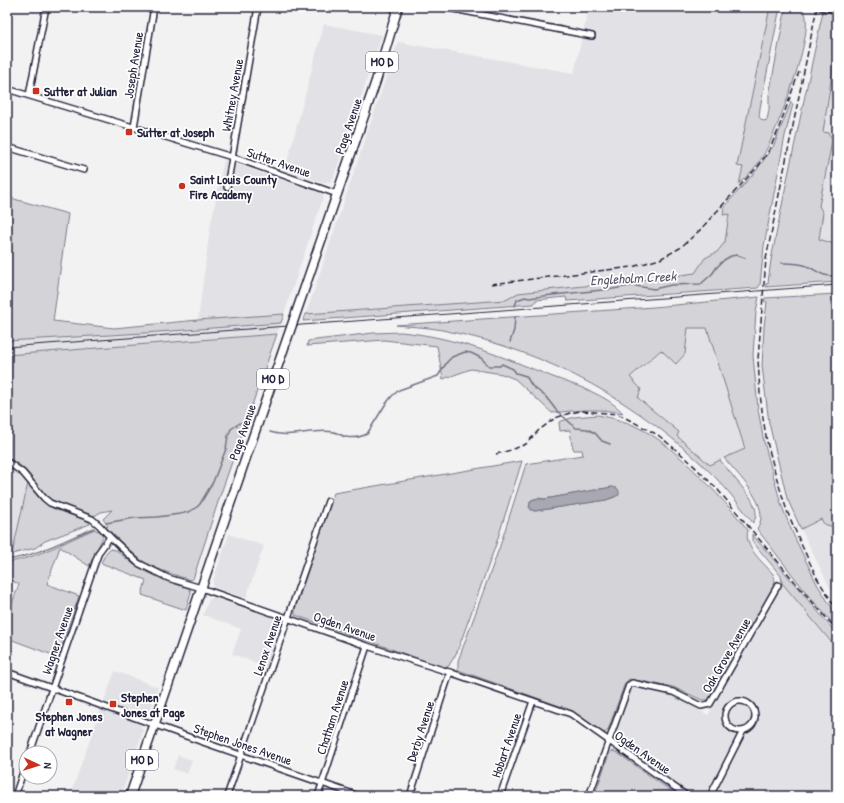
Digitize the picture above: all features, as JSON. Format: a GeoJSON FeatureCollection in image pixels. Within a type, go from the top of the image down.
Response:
{"type":"FeatureCollection","features":[{"type":"Feature","properties":{"kind":"main road","name":"Page Avenue"},"geometry":{"type":"LineString","coordinates":[[130,796],[337,194],[382,60],[398,7]]}},
{"type":"Feature","properties":{"kind":"street"},"geometry":{"type":"LineString","coordinates":[[28,95],[46,7]]}},
{"type":"Feature","properties":{"kind":"street","name":"Joseph Avenue"},"geometry":{"type":"LineString","coordinates":[[134,127],[154,7]]}},
{"type":"Feature","properties":{"kind":"street","name":"Whitney Avenue"},"geometry":{"type":"LineString","coordinates":[[227,187],[258,7]]}},
{"type":"Feature","properties":{"kind":"street"},"geometry":{"type":"LineString","coordinates":[[443,7],[592,36]]}},
{"type":"Feature","properties":{"kind":"street"},"geometry":{"type":"LineString","coordinates":[[821,7],[837,10]]}},
{"type":"Feature","properties":{"kind":"street","name":"Sutter Avenue"},"geometry":{"type":"LineString","coordinates":[[7,89],[232,157],[337,194]]}},
{"type":"Feature","properties":{"kind":"street"},"geometry":{"type":"LineString","coordinates":[[7,147],[84,170]]}},
{"type":"Feature","properties":{"kind":"street","name":"Ogden Avenue"},"geometry":{"type":"LineString","coordinates":[[7,462],[23,473],[50,504],[92,519],[138,563],[168,578],[202,588],[367,646],[450,672],[571,714],[687,796]]}},
{"type":"Feature","properties":{"kind":"street","name":"Lenox Avenue"},"geometry":{"type":"LineString","coordinates":[[227,796],[328,501]]}},
{"type":"Feature","properties":{"kind":"street","name":"Wagner Avenue"},"geometry":{"type":"LineString","coordinates":[[33,745],[97,556],[110,537]]}},
{"type":"Feature","properties":{"kind":"street","name":"Oak Grove Avenue"},"geometry":{"type":"LineString","coordinates":[[608,741],[629,685],[632,683],[673,692],[701,706],[710,704],[778,585]]}},
{"type":"Feature","properties":{"kind":"street","name":"Chatham Avenue"},"geometry":{"type":"LineString","coordinates":[[318,796],[367,646]]}},
{"type":"Feature","properties":{"kind":"street","name":"Stephen Jones Avenue"},"geometry":{"type":"LineString","coordinates":[[7,672],[359,796]]}},
{"type":"Feature","properties":{"kind":"street","name":"Derby Avenue"},"geometry":{"type":"LineString","coordinates":[[410,796],[450,672]]}},
{"type":"Feature","properties":{"kind":"street","name":"Hobart Avenue"},"geometry":{"type":"LineString","coordinates":[[500,796],[533,701]]}},
{"type":"Feature","properties":{"kind":"street"},"geometry":{"type":"LineString","coordinates":[[710,796],[743,731],[752,725],[755,716],[754,711],[747,703],[737,702],[729,706],[726,710],[725,720],[734,730],[743,731]]}},
{"type":"Feature","properties":{"kind":"street"},"geometry":{"type":"LineString","coordinates":[[589,796],[608,741]]}},
{"type":"Feature","properties":{"kind":"street"},"geometry":{"type":"LineString","coordinates":[[15,796],[19,785]]}},
{"type":"Feature","properties":{"kind":"shaded area"},"geometry":{"type":"Polygon","coordinates":[[[589,7],[770,7],[737,166],[743,167],[737,192],[724,207],[729,214],[727,230],[725,242],[717,252],[705,258],[695,273],[519,293],[506,300],[306,314],[398,42],[574,73],[589,7]]]}},
{"type":"Feature","properties":{"kind":"shaded area"},"geometry":{"type":"Polygon","coordinates":[[[770,7],[780,7],[760,108],[759,117],[763,121],[767,120],[769,95],[786,7],[797,7],[803,10],[806,20],[805,37],[785,106],[769,145],[758,163],[739,184],[743,167],[737,166],[770,7]]]}},
{"type":"Feature","properties":{"kind":"shaded area"},"geometry":{"type":"Polygon","coordinates":[[[823,11],[837,14],[837,42],[823,132],[829,133],[829,136],[833,137],[819,206],[823,213],[819,239],[837,245],[837,282],[766,287],[766,284],[769,283],[771,260],[823,11]]]}},
{"type":"Feature","properties":{"kind":"shaded area"},"geometry":{"type":"Polygon","coordinates":[[[324,24],[382,35],[334,176],[331,181],[323,183],[285,170],[324,24]]]}},
{"type":"Feature","properties":{"kind":"shaded area"},"geometry":{"type":"Polygon","coordinates":[[[837,42],[837,245],[819,239],[823,213],[819,206],[833,137],[828,136],[829,134],[823,132],[837,42]]]}},
{"type":"Feature","properties":{"kind":"shaded area"},"geometry":{"type":"Polygon","coordinates":[[[791,102],[793,104],[785,136],[764,246],[760,285],[758,288],[567,301],[566,297],[536,300],[534,304],[303,321],[306,314],[506,300],[518,293],[695,273],[705,258],[717,252],[725,242],[729,214],[723,215],[724,207],[756,171],[774,145],[791,102]]]}},
{"type":"Feature","properties":{"kind":"shaded area"},"geometry":{"type":"Polygon","coordinates":[[[224,160],[319,192],[323,195],[284,314],[198,320],[210,228],[224,160]]]}},
{"type":"Feature","properties":{"kind":"shaded area"},"geometry":{"type":"Polygon","coordinates":[[[7,197],[68,214],[53,321],[114,328],[284,314],[281,323],[7,341],[7,197]]]}},
{"type":"Feature","properties":{"kind":"shaded area"},"geometry":{"type":"Polygon","coordinates":[[[837,294],[837,528],[824,524],[821,519],[801,529],[787,498],[769,423],[762,366],[767,302],[764,301],[765,298],[837,294]]]}},
{"type":"Feature","properties":{"kind":"shaded area"},"geometry":{"type":"Polygon","coordinates":[[[759,297],[756,312],[753,355],[758,409],[764,442],[781,504],[793,534],[817,584],[837,616],[837,628],[808,595],[757,529],[761,517],[757,502],[741,478],[724,458],[745,449],[707,328],[688,328],[685,354],[676,364],[661,350],[630,377],[641,389],[638,398],[679,432],[677,436],[710,465],[720,460],[752,500],[756,513],[753,523],[720,482],[687,451],[657,426],[592,384],[521,352],[485,340],[441,330],[396,325],[654,307],[759,297]]]}},
{"type":"Feature","properties":{"kind":"shaded area"},"geometry":{"type":"Polygon","coordinates":[[[281,323],[277,334],[7,355],[7,341],[281,323]]]}},
{"type":"Feature","properties":{"kind":"shaded area"},"geometry":{"type":"Polygon","coordinates":[[[688,328],[707,328],[745,449],[710,465],[677,435],[679,432],[638,397],[630,377],[661,350],[676,364],[685,354],[688,328]]]}},
{"type":"Feature","properties":{"kind":"shaded area"},"geometry":{"type":"Polygon","coordinates":[[[401,332],[441,338],[497,355],[591,391],[616,406],[623,413],[605,410],[588,410],[552,413],[515,379],[502,374],[471,369],[443,379],[437,346],[384,340],[307,346],[308,341],[373,333],[401,332]]]}},
{"type":"Feature","properties":{"kind":"shaded area"},"geometry":{"type":"Polygon","coordinates":[[[277,334],[219,499],[193,579],[190,580],[168,573],[146,563],[135,555],[106,527],[108,526],[103,519],[112,510],[101,512],[94,516],[57,503],[43,492],[21,466],[7,458],[7,355],[277,334]]]}},
{"type":"Feature","properties":{"kind":"shaded area"},"geometry":{"type":"Polygon","coordinates":[[[598,415],[614,419],[634,426],[657,438],[692,468],[709,485],[748,530],[748,542],[751,548],[773,574],[775,581],[772,591],[709,700],[702,700],[673,687],[629,679],[625,683],[608,730],[605,733],[596,729],[565,708],[458,670],[458,661],[500,546],[526,464],[583,455],[582,450],[574,450],[570,430],[560,431],[559,422],[574,417],[598,415]],[[612,487],[545,499],[538,498],[531,500],[529,507],[531,510],[535,511],[606,500],[615,497],[612,487]]]}},
{"type":"Feature","properties":{"kind":"shaded area"},"geometry":{"type":"Polygon","coordinates":[[[522,461],[496,544],[457,652],[448,667],[442,667],[295,615],[295,609],[334,493],[522,461]]]}},
{"type":"Feature","properties":{"kind":"shaded area"},"geometry":{"type":"Polygon","coordinates":[[[7,466],[28,483],[11,557],[7,558],[7,466]]]}},
{"type":"Feature","properties":{"kind":"shaded area"},"geometry":{"type":"Polygon","coordinates":[[[28,483],[40,499],[53,508],[87,520],[90,524],[45,541],[35,548],[12,554],[28,483]]]}},
{"type":"Feature","properties":{"kind":"shaded area"},"geometry":{"type":"Polygon","coordinates":[[[612,487],[617,488],[619,495],[606,500],[535,511],[530,507],[530,502],[534,499],[545,499],[612,487]]]}},
{"type":"Feature","properties":{"kind":"shaded area"},"geometry":{"type":"Polygon","coordinates":[[[821,519],[824,524],[837,528],[837,594],[830,588],[801,529],[821,519]]]}},
{"type":"Feature","properties":{"kind":"shaded area"},"geometry":{"type":"Polygon","coordinates":[[[95,529],[97,531],[99,530],[103,536],[89,566],[60,547],[47,584],[79,596],[58,657],[7,638],[7,618],[19,584],[7,579],[7,562],[40,553],[95,529]]]}},
{"type":"Feature","properties":{"kind":"shaded area"},"geometry":{"type":"Polygon","coordinates":[[[229,534],[264,546],[246,598],[215,588],[213,585],[229,534]]]}},
{"type":"Feature","properties":{"kind":"shaded area"},"geometry":{"type":"Polygon","coordinates":[[[752,534],[837,634],[837,649],[782,583],[781,576],[752,541],[752,534]]]}},
{"type":"Feature","properties":{"kind":"shaded area"},"geometry":{"type":"Polygon","coordinates":[[[110,549],[116,550],[133,564],[145,571],[190,589],[191,593],[186,610],[142,595],[146,580],[101,563],[106,553],[110,549]]]}},
{"type":"Feature","properties":{"kind":"shaded area"},"geometry":{"type":"Polygon","coordinates":[[[782,583],[837,649],[837,796],[691,796],[615,741],[614,739],[631,689],[637,687],[671,694],[708,715],[782,583]]]}},
{"type":"Feature","properties":{"kind":"shaded area"},"geometry":{"type":"Polygon","coordinates":[[[214,597],[278,618],[280,620],[280,628],[267,667],[232,654],[241,629],[203,615],[209,600],[214,597]]]}},
{"type":"Feature","properties":{"kind":"shaded area"},"geometry":{"type":"Polygon","coordinates":[[[115,671],[158,687],[147,716],[104,701],[115,671]]]}},
{"type":"Feature","properties":{"kind":"shaded area"},"geometry":{"type":"Polygon","coordinates":[[[101,709],[140,724],[143,731],[121,796],[70,796],[101,709]]]}},
{"type":"Feature","properties":{"kind":"shaded area"},"geometry":{"type":"Polygon","coordinates":[[[613,751],[678,796],[607,796],[596,791],[609,754],[613,751]]]}},
{"type":"Feature","properties":{"kind":"shaded area"},"geometry":{"type":"Polygon","coordinates":[[[178,755],[192,760],[187,774],[173,769],[178,755]]]}},
{"type":"Feature","properties":{"kind":"waterway","name":"Engleholm Creek"},"geometry":{"type":"LineString","coordinates":[[515,306],[517,300],[525,297],[529,298],[629,286],[654,289],[671,285],[701,284],[724,260],[731,256],[737,255],[745,258]]}},
{"type":"Feature","properties":{"kind":"waterway","name":"Engleholm Creek"},"geometry":{"type":"LineString","coordinates":[[782,263],[801,264],[821,274],[837,276]]}},
{"type":"Feature","properties":{"kind":"waterway","name":"Engleholm Creek"},"geometry":{"type":"LineString","coordinates":[[510,342],[514,330],[515,317]]}},
{"type":"Feature","properties":{"kind":"waterway","name":"Engleholm Creek"},"geometry":{"type":"LineString","coordinates":[[270,432],[278,434],[294,434],[326,431],[334,432],[344,437],[359,437],[365,435],[385,405],[399,390],[438,376],[452,357],[465,352],[481,358],[489,366],[500,366],[502,364],[513,369],[516,373],[526,376],[532,386],[546,397],[556,410],[576,428],[587,429],[595,433],[602,441],[610,444]]}},
{"type":"Feature","properties":{"kind":"waterway","name":"Engleholm Creek"},"geometry":{"type":"LineString","coordinates":[[106,523],[134,518],[180,514],[196,508],[213,482],[226,449],[228,436],[231,429],[240,423],[246,423]]}},
{"type":"Feature","properties":{"kind":"waterway","name":"Engleholm Creek"},"geometry":{"type":"LineString","coordinates":[[7,560],[29,555],[51,547],[94,528]]}},
{"type":"Feature","properties":{"kind":"tram line"},"geometry":{"type":"LineString","coordinates":[[7,347],[837,285]]}},
{"type":"Feature","properties":{"kind":"railway"},"geometry":{"type":"LineString","coordinates":[[817,7],[766,259],[758,359],[760,394],[767,442],[787,511],[817,578],[837,610]]}},
{"type":"Feature","properties":{"kind":"railway"},"geometry":{"type":"LineString","coordinates":[[491,284],[632,267],[660,259],[680,248],[699,231],[759,165],[768,152],[777,133],[799,72]]}},
{"type":"Feature","properties":{"kind":"railway"},"geometry":{"type":"LineString","coordinates":[[496,454],[526,444],[538,431],[555,418],[570,413],[581,411],[618,414],[658,435],[687,459],[718,490],[837,630]]}},
{"type":"Feature","properties":{"kind":"place","name":"Sutter at Julian"},"geometry":{"type":"Point","coordinates":[36,91]}},
{"type":"Feature","properties":{"kind":"place","name":"Sutter at Joseph"},"geometry":{"type":"Point","coordinates":[129,132]}},
{"type":"Feature","properties":{"kind":"place","name":"Saint Louis County Fire Academy"},"geometry":{"type":"Point","coordinates":[182,186]}},
{"type":"Feature","properties":{"kind":"place","name":"Stephen Jones at Wagner"},"geometry":{"type":"Point","coordinates":[69,702]}},
{"type":"Feature","properties":{"kind":"place","name":"Stephen Jones at Page"},"geometry":{"type":"Point","coordinates":[113,704]}}]}
